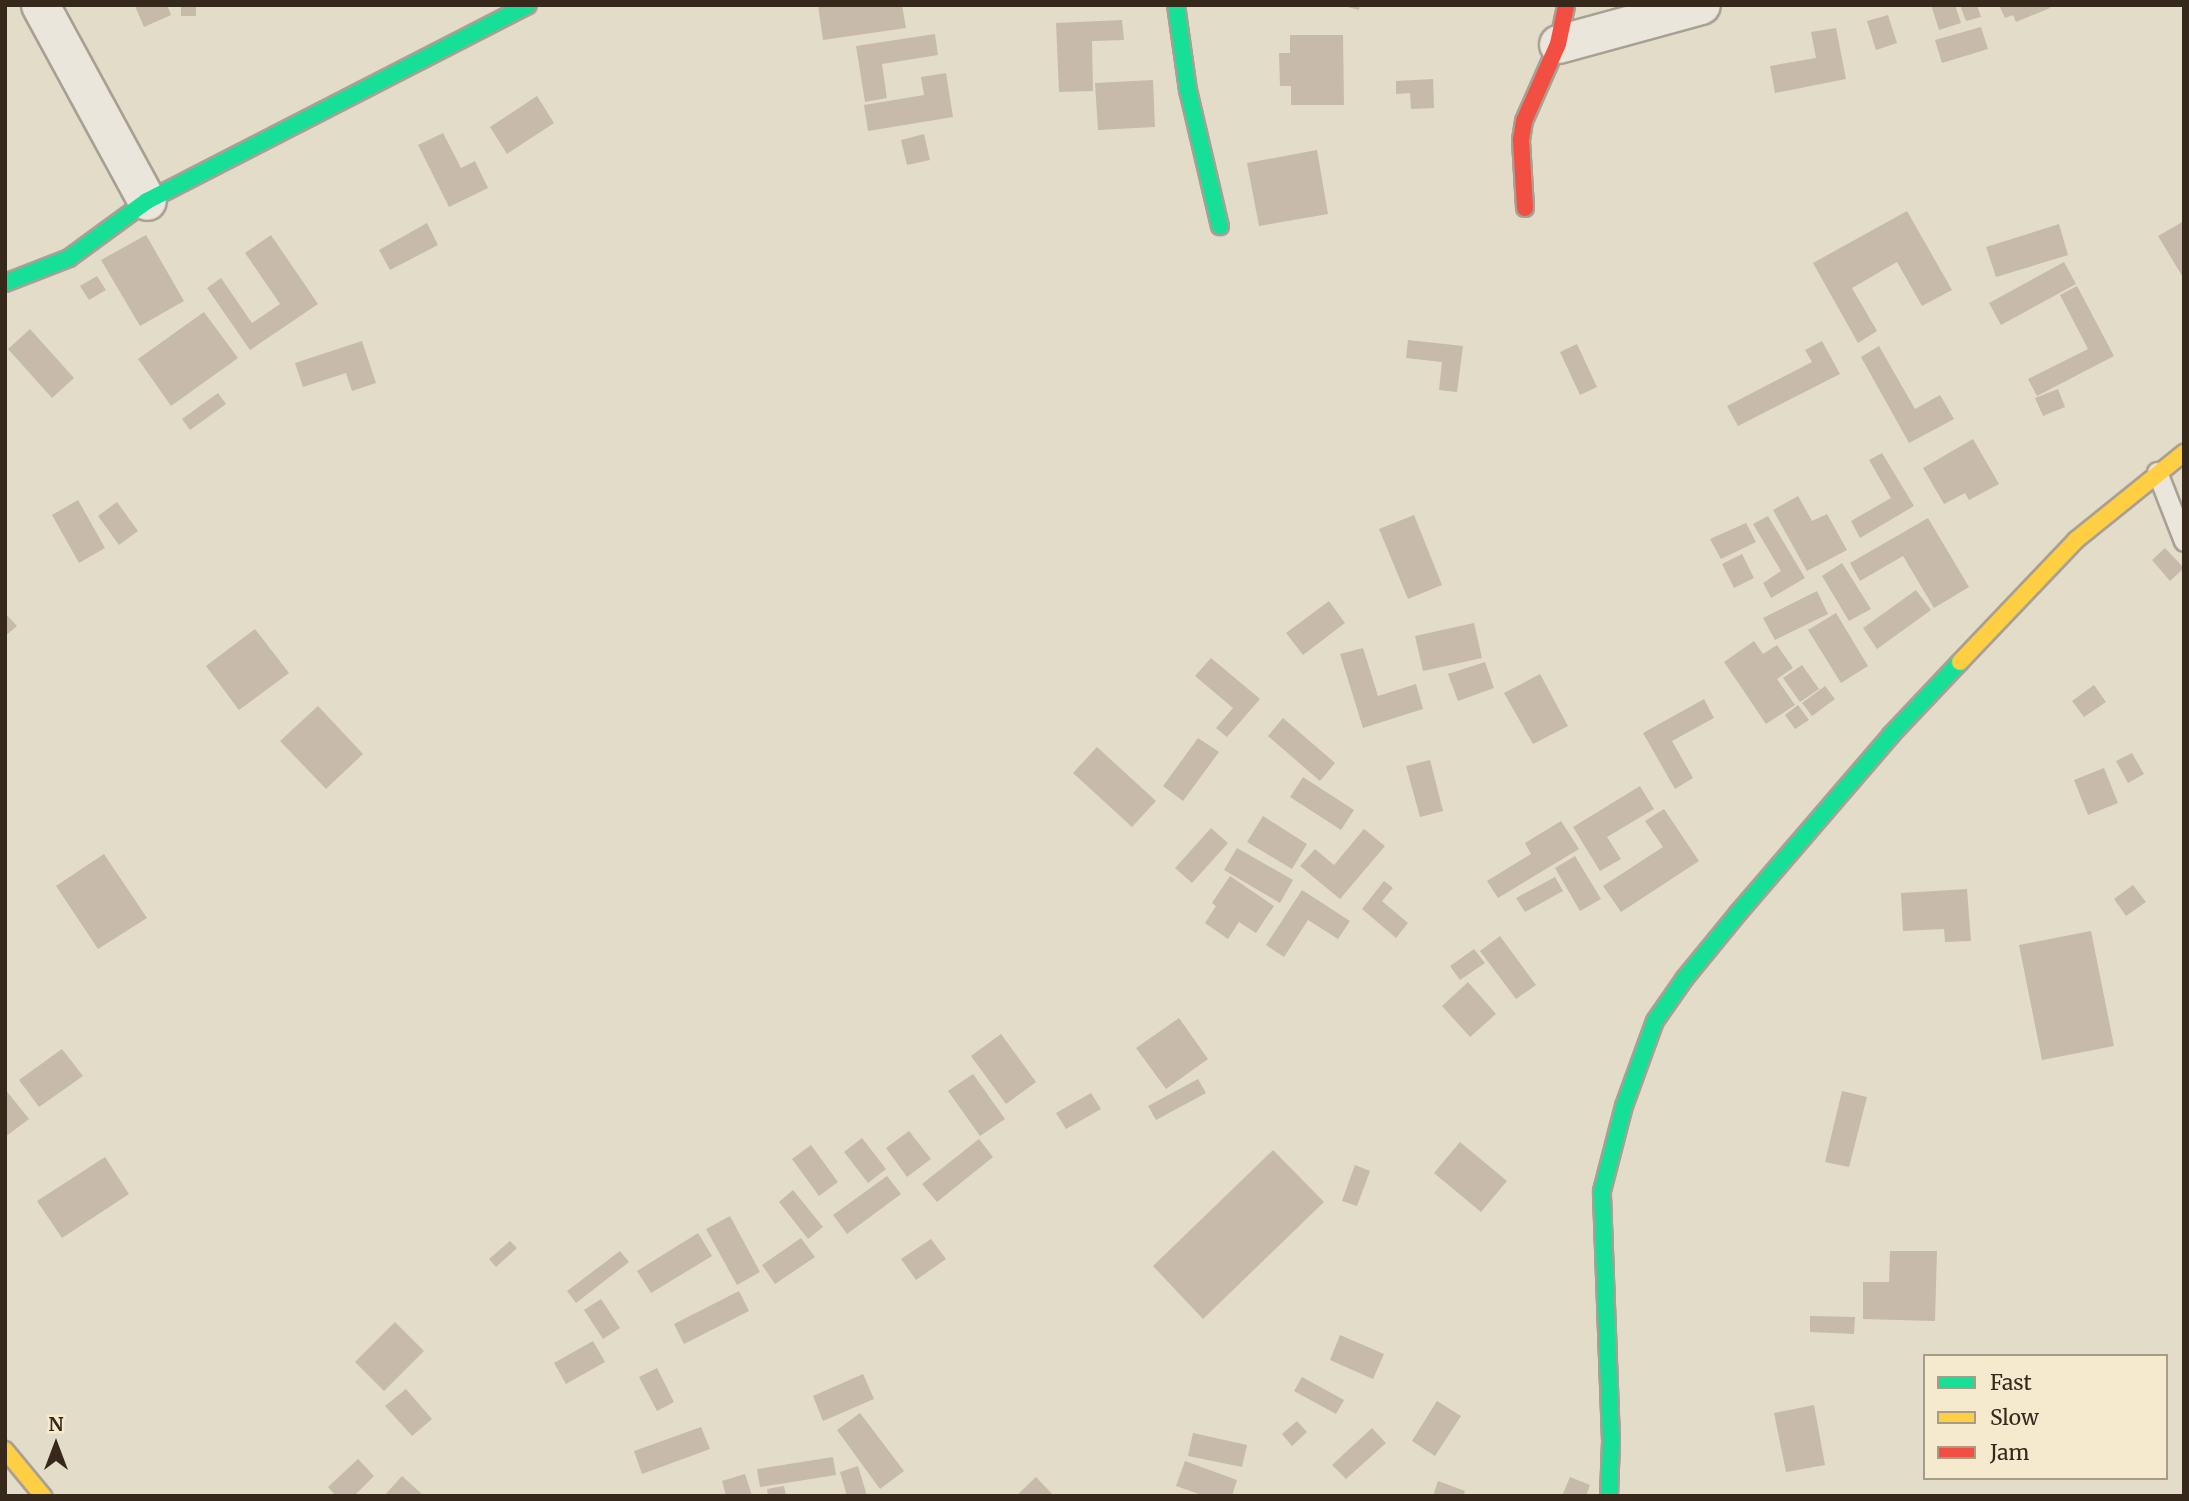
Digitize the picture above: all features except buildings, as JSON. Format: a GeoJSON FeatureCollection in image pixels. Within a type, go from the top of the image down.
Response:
{"type":"FeatureCollection","features":[{"type":"Feature","properties":{"kind":"main road"},"geometry":{"type":"LineString","coordinates":[[5,283],[69,258],[147,201],[528,5]]}},
{"type":"Feature","properties":{"kind":"main road"},"geometry":{"type":"LineString","coordinates":[[1176,5],[1188,90],[1220,226]]}},
{"type":"Feature","properties":{"kind":"main road"},"geometry":{"type":"LineString","coordinates":[[1524,208],[1521,140],[1524,121],[1539,81],[1558,44],[1566,5]]}},
{"type":"Feature","properties":{"kind":"main road"},"geometry":{"type":"LineString","coordinates":[[1609,1496],[1611,1441],[1602,1191],[1624,1106],[1655,1021],[1685,978],[1739,912],[1891,735],[2076,540],[2157,472],[2184,453]]}},
{"type":"Feature","properties":{"kind":"main road"},"geometry":{"type":"LineString","coordinates":[[5,1450],[43,1496]]}},
{"type":"Feature","properties":{"kind":"street"},"geometry":{"type":"LineString","coordinates":[[40,5],[147,201]]}},
{"type":"Feature","properties":{"kind":"street"},"geometry":{"type":"LineString","coordinates":[[1558,44],[1701,5]]}},
{"type":"Feature","properties":{"kind":"lane"},"geometry":{"type":"LineString","coordinates":[[2157,472],[2184,541]]}},
{"type":"Feature","properties":{"kind":"traffic: fast"},"geometry":{"type":"LineString","coordinates":[[5,283],[69,258],[147,201],[528,5]]}},
{"type":"Feature","properties":{"kind":"traffic: fast"},"geometry":{"type":"LineString","coordinates":[[1176,5],[1188,90],[1220,226]]}},
{"type":"Feature","properties":{"kind":"traffic: fast"},"geometry":{"type":"LineString","coordinates":[[1609,1496],[1611,1441],[1602,1191],[1624,1106],[1655,1021],[1685,978],[1739,912],[1891,735],[1960,662]]}},
{"type":"Feature","properties":{"kind":"traffic: slow"},"geometry":{"type":"LineString","coordinates":[[1960,662],[2076,540],[2184,453]]}},
{"type":"Feature","properties":{"kind":"traffic: slow"},"geometry":{"type":"LineString","coordinates":[[5,1450],[43,1496]]}},
{"type":"Feature","properties":{"kind":"traffic: jam"},"geometry":{"type":"LineString","coordinates":[[1525,208],[1521,140],[1524,121],[1558,44],[1566,5]]}}]}
